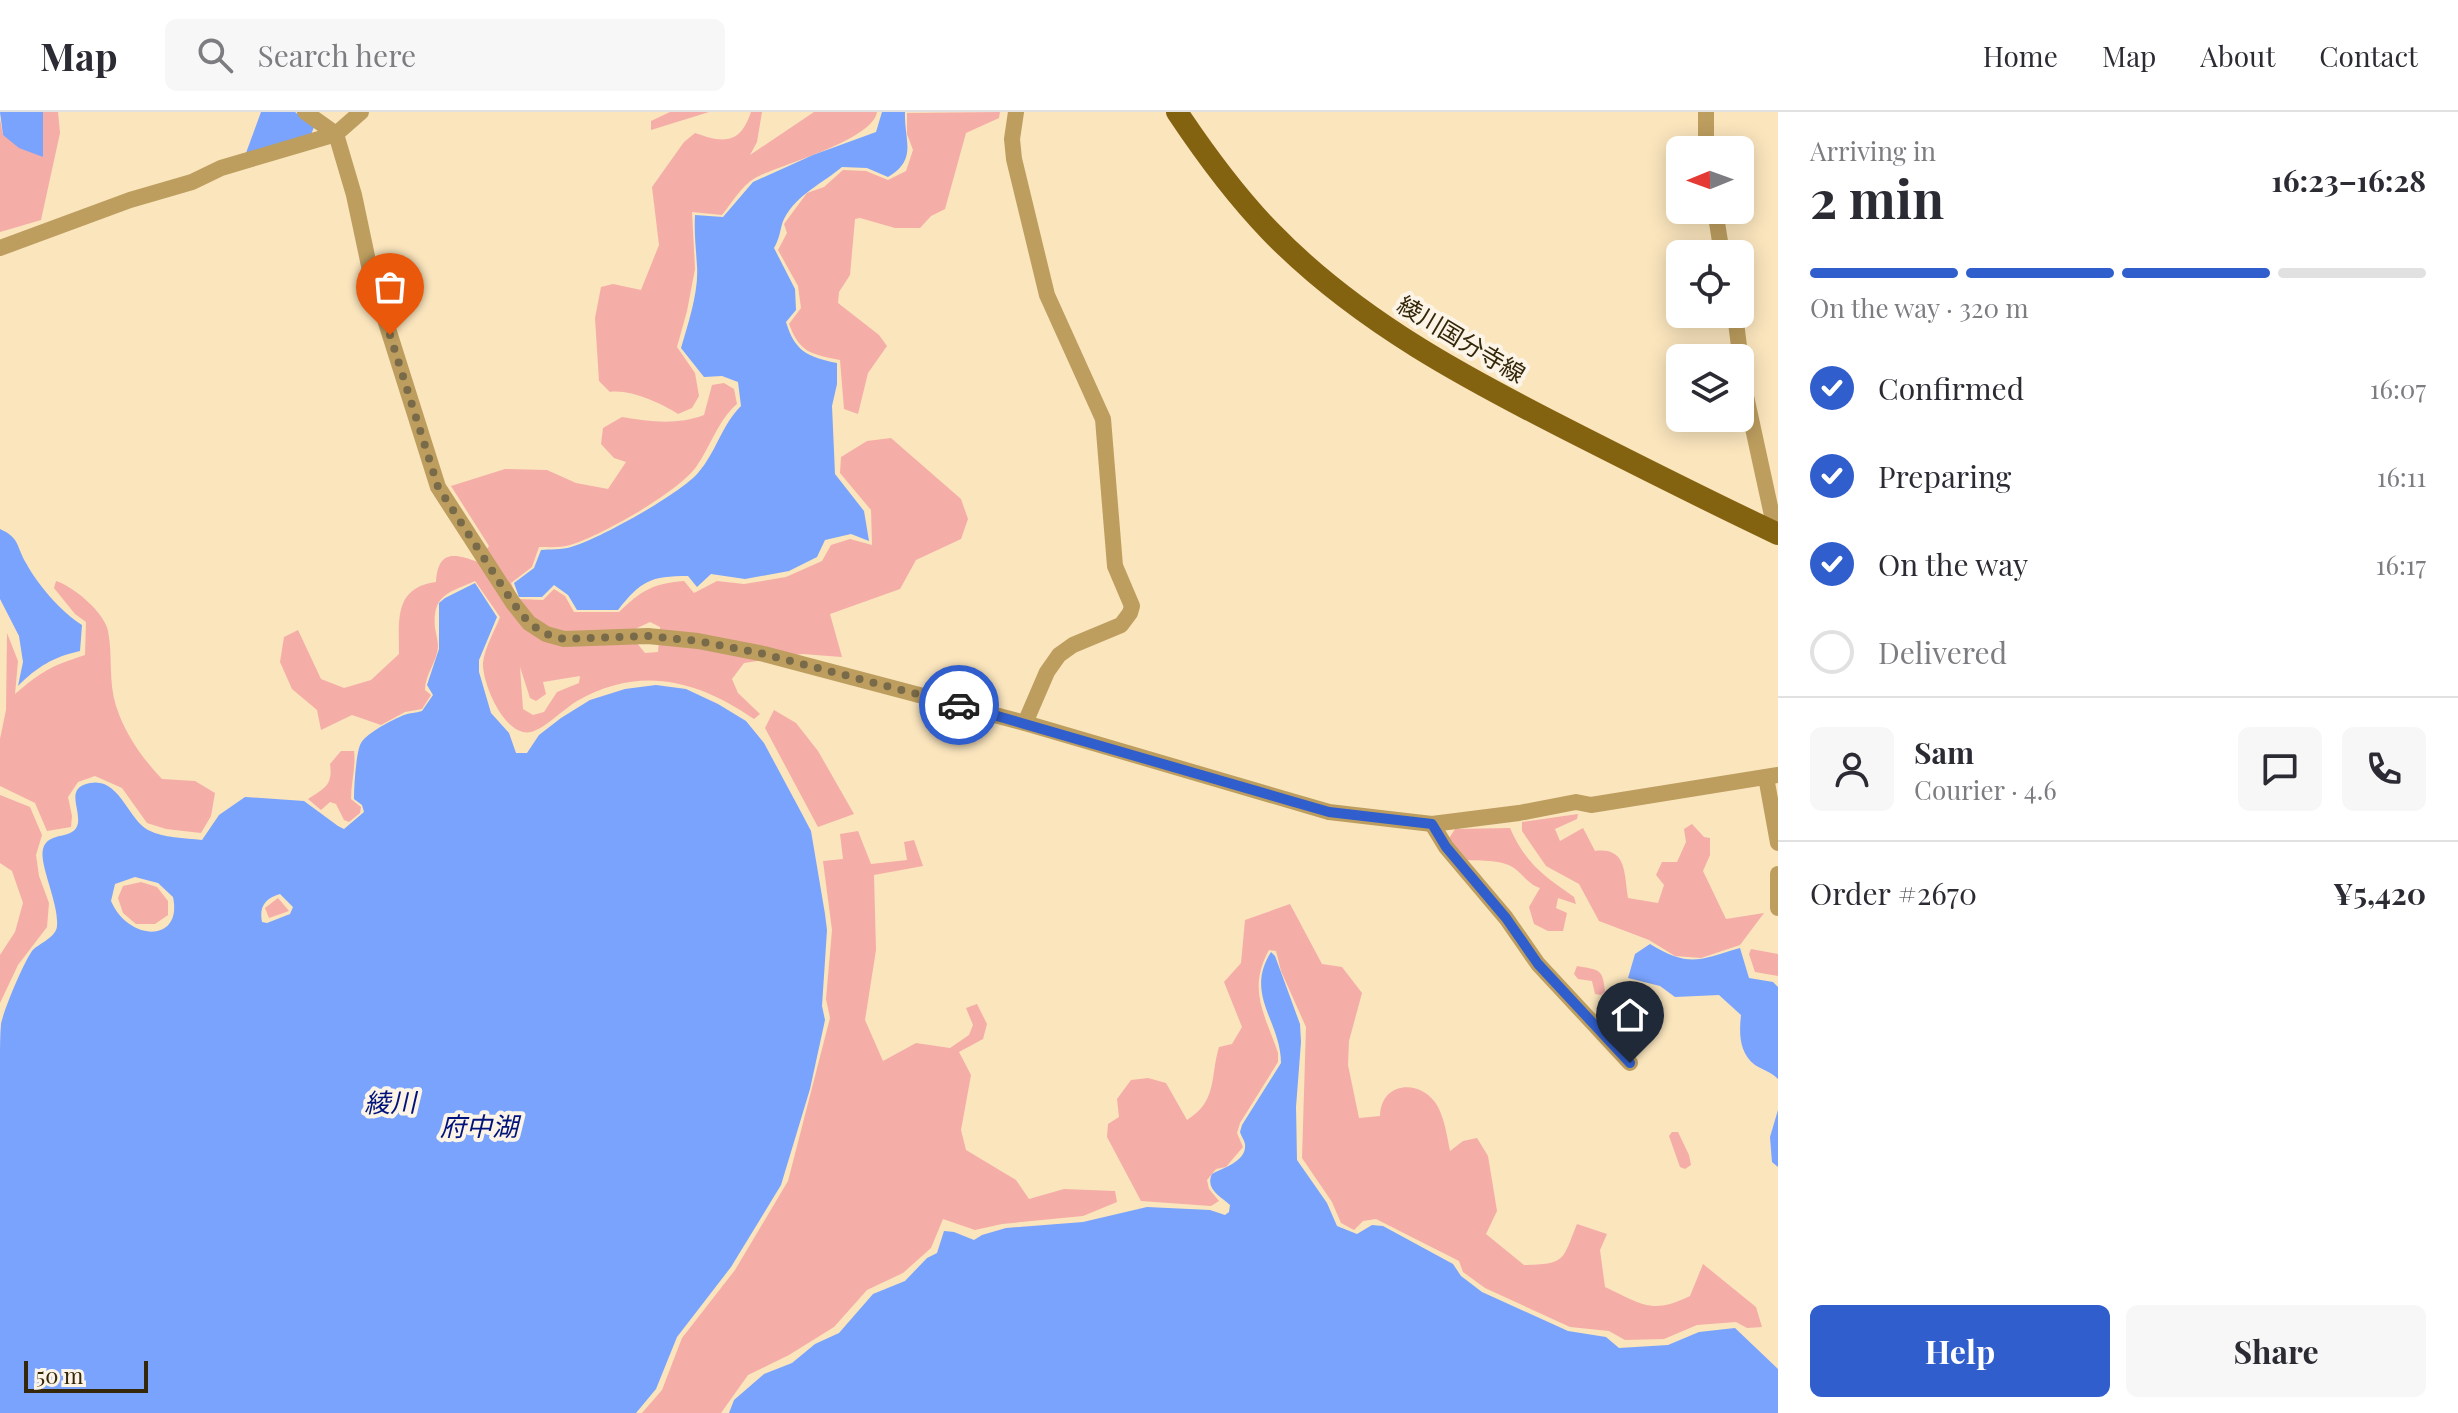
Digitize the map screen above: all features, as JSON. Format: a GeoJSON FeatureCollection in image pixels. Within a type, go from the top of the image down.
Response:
{"type":"FeatureCollection","features":[{"type":"Feature","properties":{"kind":"main road","name":"綾川国分寺線"},"geometry":{"type":"LineString","coordinates":[[1177,112],[1231,186],[1271,232],[1317,275],[1359,308],[1412,344],[1501,396],[1776,533]]}},
{"type":"Feature","properties":{"kind":"street"},"geometry":{"type":"LineString","coordinates":[[305,112],[336,134],[354,195],[371,275],[438,487],[513,603],[529,623],[546,634],[564,639],[648,636],[698,641],[764,654],[1025,723],[1329,812],[1432,824],[1576,802],[1591,805],[1772,776],[1778,843]]}},
{"type":"Feature","properties":{"kind":"street"},"geometry":{"type":"LineString","coordinates":[[0,248],[130,200],[192,182],[221,168],[336,134],[361,112]]}},
{"type":"Feature","properties":{"kind":"street"},"geometry":{"type":"LineString","coordinates":[[1016,112],[1012,139],[1014,159],[1047,295],[1103,419],[1115,566],[1132,606],[1121,625],[1073,645],[1059,655],[1047,672],[1025,723]]}},
{"type":"Feature","properties":{"kind":"street"},"geometry":{"type":"LineString","coordinates":[[1706,112],[1706,136]]}},
{"type":"Feature","properties":{"kind":"street"},"geometry":{"type":"LineString","coordinates":[[1737,328],[1744,387],[1776,533]]}},
{"type":"Feature","properties":{"kind":"street"},"geometry":{"type":"LineString","coordinates":[[1432,824],[1446,847],[1506,918],[1538,964],[1630,1063]]}},
{"type":"Feature","properties":{"kind":"street"},"geometry":{"type":"LineString","coordinates":[[1778,874],[1778,908]]}},
{"type":"Feature","properties":{"kind":"shaded area"},"geometry":{"type":"Polygon","coordinates":[[[43,112],[58,112],[60,133],[41,220],[0,232],[0,119],[3,135],[43,157],[43,112]]]}},
{"type":"Feature","properties":{"kind":"shaded area"},"geometry":{"type":"Polygon","coordinates":[[[670,112],[709,112],[651,130],[651,121],[670,112]]]}},
{"type":"Feature","properties":{"kind":"shaded area"},"geometry":{"type":"Polygon","coordinates":[[[751,112],[762,112],[757,142],[750,155],[814,112],[877,112],[871,123],[843,142],[750,181],[722,215],[692,212],[695,269],[677,347],[695,373],[699,396],[692,408],[678,414],[645,398],[610,392],[599,381],[595,318],[601,287],[613,284],[641,290],[659,245],[652,187],[684,142],[695,133],[714,139],[729,139],[742,131],[751,112]]]}},
{"type":"Feature","properties":{"kind":"shaded area"},"geometry":{"type":"Polygon","coordinates":[[[1000,112],[999,118],[966,133],[945,209],[931,216],[920,228],[895,228],[855,219],[850,275],[839,292],[838,303],[879,335],[887,346],[868,373],[858,414],[844,409],[840,360],[802,347],[789,324],[801,308],[798,286],[778,250],[787,233],[784,224],[807,193],[824,187],[843,170],[866,171],[888,180],[906,171],[913,150],[907,134],[907,113],[1000,112]]]}},
{"type":"Feature","properties":{"kind":"shaded area"},"geometry":{"type":"Polygon","coordinates":[[[724,383],[734,389],[737,404],[687,477],[638,512],[600,533],[566,546],[539,547],[532,567],[511,583],[518,599],[543,600],[554,589],[565,596],[574,612],[619,612],[634,598],[655,586],[684,581],[694,593],[717,581],[744,584],[786,577],[822,561],[831,545],[850,539],[872,545],[871,510],[840,473],[841,457],[867,441],[891,438],[961,499],[968,519],[961,539],[916,560],[900,589],[830,614],[842,657],[802,654],[744,663],[732,679],[738,693],[760,714],[754,719],[690,687],[646,681],[623,683],[600,690],[577,701],[536,730],[521,732],[504,718],[486,683],[484,658],[500,617],[475,581],[444,596],[436,608],[438,647],[425,690],[431,695],[422,709],[405,712],[381,725],[352,715],[321,730],[317,710],[292,689],[280,662],[284,637],[298,630],[321,679],[344,688],[371,680],[399,654],[402,607],[412,591],[436,582],[444,559],[455,556],[478,562],[489,546],[451,486],[505,469],[547,470],[576,483],[608,489],[626,462],[614,458],[601,444],[603,428],[622,417],[664,422],[704,415],[712,385],[724,383]],[[650,622],[635,629],[636,642],[645,653],[658,652],[660,627],[650,622]],[[520,667],[523,709],[533,715],[544,712],[557,692],[579,683],[580,676],[543,682],[546,694],[536,701],[530,698],[520,667]]]}},
{"type":"Feature","properties":{"kind":"shaded area"},"geometry":{"type":"Polygon","coordinates":[[[56,581],[87,601],[106,624],[116,706],[141,754],[162,779],[195,781],[215,793],[211,816],[201,833],[166,829],[147,823],[122,788],[95,776],[78,782],[68,797],[71,827],[47,831],[35,803],[0,786],[0,739],[6,710],[7,633],[18,661],[15,694],[47,670],[85,655],[86,622],[75,614],[54,588],[56,581]]]}},
{"type":"Feature","properties":{"kind":"shaded area"},"geometry":{"type":"Polygon","coordinates":[[[774,710],[796,723],[818,751],[854,814],[818,827],[765,728],[774,710]]]}},
{"type":"Feature","properties":{"kind":"shaded area"},"geometry":{"type":"Polygon","coordinates":[[[341,751],[354,751],[351,799],[361,807],[360,813],[349,822],[344,820],[336,804],[330,802],[321,810],[308,799],[326,785],[330,777],[330,764],[341,751]]]}},
{"type":"Feature","properties":{"kind":"shaded area"},"geometry":{"type":"Polygon","coordinates":[[[0,795],[30,807],[42,835],[36,855],[39,876],[49,903],[47,927],[18,965],[0,1003],[0,955],[15,932],[23,903],[12,871],[0,863],[0,795]]]}},
{"type":"Feature","properties":{"kind":"shaded area"},"geometry":{"type":"Polygon","coordinates":[[[1578,814],[1577,819],[1555,829],[1560,841],[1583,828],[1595,851],[1613,853],[1622,864],[1628,898],[1658,903],[1664,885],[1656,875],[1662,862],[1677,862],[1686,842],[1684,829],[1692,824],[1704,837],[1710,838],[1710,855],[1703,871],[1726,919],[1764,913],[1740,945],[1701,958],[1675,956],[1649,940],[1599,921],[1579,884],[1546,866],[1522,831],[1522,822],[1578,814]]]}},
{"type":"Feature","properties":{"kind":"shaded area"},"geometry":{"type":"Polygon","coordinates":[[[1510,828],[1522,851],[1536,868],[1574,897],[1576,904],[1558,898],[1556,908],[1567,913],[1563,931],[1548,931],[1534,924],[1529,907],[1540,888],[1509,865],[1461,860],[1448,840],[1455,829],[1510,828]]]}},
{"type":"Feature","properties":{"kind":"shaded area"},"geometry":{"type":"Polygon","coordinates":[[[858,831],[871,864],[907,860],[904,842],[914,840],[923,866],[874,875],[876,950],[865,1020],[883,1061],[916,1043],[950,1048],[969,1035],[973,1025],[966,1008],[977,1004],[987,1024],[983,1039],[959,1052],[971,1075],[961,1130],[966,1150],[1016,1180],[1029,1199],[1064,1189],[1115,1191],[1117,1202],[1083,1216],[1002,1224],[975,1230],[943,1219],[931,1248],[903,1273],[867,1290],[834,1327],[789,1355],[748,1375],[721,1413],[642,1413],[662,1390],[682,1338],[735,1270],[788,1181],[830,1018],[826,999],[832,930],[823,861],[843,859],[840,834],[858,831]]]}},
{"type":"Feature","properties":{"kind":"shaded area"},"geometry":{"type":"Polygon","coordinates":[[[141,882],[157,887],[168,901],[168,915],[155,924],[136,924],[123,913],[118,898],[123,886],[141,882]]]}},
{"type":"Feature","properties":{"kind":"shaded area"},"geometry":{"type":"Polygon","coordinates":[[[278,898],[289,911],[269,918],[265,908],[278,898]]]}},
{"type":"Feature","properties":{"kind":"shaded area"},"geometry":{"type":"Polygon","coordinates":[[[1290,904],[1322,964],[1342,967],[1362,993],[1349,1041],[1348,1065],[1359,1118],[1380,1116],[1387,1095],[1395,1090],[1413,1088],[1431,1098],[1438,1107],[1450,1151],[1463,1141],[1477,1138],[1488,1156],[1497,1211],[1486,1234],[1524,1265],[1548,1263],[1561,1258],[1577,1224],[1607,1234],[1600,1250],[1605,1287],[1647,1305],[1665,1305],[1690,1296],[1703,1264],[1756,1307],[1762,1327],[1747,1328],[1736,1322],[1697,1325],[1664,1339],[1625,1340],[1609,1331],[1570,1327],[1485,1288],[1463,1272],[1459,1261],[1376,1219],[1363,1221],[1354,1230],[1341,1223],[1332,1202],[1302,1158],[1306,1027],[1281,971],[1276,951],[1269,950],[1259,977],[1259,990],[1278,1062],[1240,1123],[1237,1133],[1243,1147],[1226,1167],[1216,1169],[1207,1180],[1209,1189],[1219,1201],[1211,1206],[1141,1201],[1107,1137],[1108,1124],[1119,1117],[1117,1099],[1131,1080],[1148,1078],[1166,1083],[1187,1120],[1197,1113],[1211,1087],[1219,1047],[1232,1044],[1242,1027],[1224,982],[1241,963],[1245,920],[1290,904]]]}},
{"type":"Feature","properties":{"kind":"shaded area"},"geometry":{"type":"Polygon","coordinates":[[[1751,949],[1778,954],[1778,976],[1755,972],[1749,954],[1751,949]]]}},
{"type":"Feature","properties":{"kind":"shaded area"},"geometry":{"type":"Polygon","coordinates":[[[1577,966],[1601,974],[1605,992],[1595,994],[1592,981],[1578,979],[1574,974],[1577,966]]]}},
{"type":"Feature","properties":{"kind":"shaded area"},"geometry":{"type":"Polygon","coordinates":[[[1672,1132],[1678,1132],[1689,1155],[1691,1165],[1685,1169],[1680,1167],[1669,1136],[1672,1132]]]}},
{"type":"Feature","properties":{"kind":"water"},"geometry":{"type":"Polygon","coordinates":[[[0,112],[43,112],[43,157],[19,148],[3,135],[0,112]]]}},
{"type":"Feature","properties":{"kind":"water"},"geometry":{"type":"Polygon","coordinates":[[[261,112],[295,112],[314,127],[310,137],[246,153],[261,112]]]}},
{"type":"Feature","properties":{"kind":"water"},"geometry":{"type":"Polygon","coordinates":[[[882,112],[905,112],[907,149],[903,163],[888,177],[867,168],[842,167],[789,210],[774,248],[795,289],[796,310],[786,322],[794,340],[804,352],[837,363],[837,384],[832,406],[835,474],[864,511],[869,541],[851,534],[825,540],[817,557],[789,571],[745,579],[711,574],[697,587],[688,576],[655,579],[640,586],[618,610],[577,610],[568,595],[554,585],[542,597],[519,597],[514,583],[534,568],[541,550],[567,548],[600,535],[657,504],[689,482],[704,465],[741,406],[738,382],[722,376],[704,377],[681,348],[696,286],[695,215],[723,217],[753,182],[813,155],[876,132],[882,112]]]}},
{"type":"Feature","properties":{"kind":"water"},"geometry":{"type":"Polygon","coordinates":[[[0,529],[14,539],[31,571],[50,597],[82,625],[80,651],[46,664],[18,686],[23,662],[19,636],[0,599],[0,529]]]}},
{"type":"Feature","properties":{"kind":"water","name":"府中湖"},"geometry":{"type":"Polygon","coordinates":[[[475,583],[497,617],[479,660],[479,672],[491,713],[509,733],[516,753],[527,753],[539,735],[590,700],[625,689],[656,685],[686,689],[718,704],[746,721],[764,743],[811,831],[827,930],[822,1006],[825,1020],[810,1089],[781,1185],[731,1267],[677,1337],[656,1389],[636,1413],[0,1413],[1,1024],[28,957],[54,934],[57,926],[43,856],[46,843],[76,829],[76,794],[82,785],[90,783],[108,786],[141,825],[167,836],[202,840],[219,815],[245,797],[304,801],[344,829],[364,812],[362,805],[354,799],[361,743],[387,723],[422,711],[433,695],[427,685],[439,649],[439,603],[475,583]],[[135,877],[115,884],[111,901],[129,924],[152,932],[162,929],[170,923],[174,912],[173,897],[158,883],[135,877]],[[280,894],[264,904],[262,922],[290,914],[293,907],[280,894]]]}},
{"type":"Feature","properties":{"kind":"water"},"geometry":{"type":"Polygon","coordinates":[[[1650,944],[1675,956],[1694,960],[1740,948],[1749,978],[1773,982],[1778,987],[1778,1079],[1755,1065],[1746,1055],[1740,1036],[1741,1015],[1719,995],[1675,997],[1660,986],[1628,978],[1635,954],[1650,944]]]}},
{"type":"Feature","properties":{"kind":"water"},"geometry":{"type":"Polygon","coordinates":[[[1271,952],[1300,1024],[1297,1160],[1327,1203],[1337,1226],[1357,1234],[1372,1225],[1383,1226],[1453,1264],[1461,1276],[1482,1292],[1568,1331],[1606,1337],[1619,1348],[1668,1345],[1699,1332],[1735,1328],[1778,1369],[1778,1413],[729,1413],[734,1400],[764,1374],[792,1363],[815,1344],[839,1333],[873,1294],[905,1281],[927,1258],[937,1253],[944,1231],[974,1240],[1006,1228],[1083,1222],[1147,1207],[1210,1210],[1225,1215],[1229,1212],[1230,1205],[1212,1188],[1210,1179],[1212,1174],[1233,1164],[1242,1155],[1245,1144],[1240,1132],[1242,1125],[1281,1063],[1276,1034],[1262,995],[1264,967],[1271,952]]]}},
{"type":"Feature","properties":{"kind":"water"},"geometry":{"type":"Polygon","coordinates":[[[1778,1110],[1778,1167],[1772,1162],[1770,1137],[1778,1110]]]}},
{"type":"Feature","properties":{"kind":"way so far"},"geometry":{"type":"LineString","coordinates":[[390,335],[438,487],[529,623],[546,634],[564,639],[648,636],[698,641],[764,654],[959,705]]}},
{"type":"Feature","properties":{"kind":"route"},"geometry":{"type":"LineString","coordinates":[[959,705],[1329,812],[1432,824],[1446,847],[1506,918],[1538,964],[1630,1063]]}},
{"type":"Feature","properties":{"kind":"water label","name":"綾川"},"geometry":{"type":"Point","coordinates":[390,1103]}}]}
